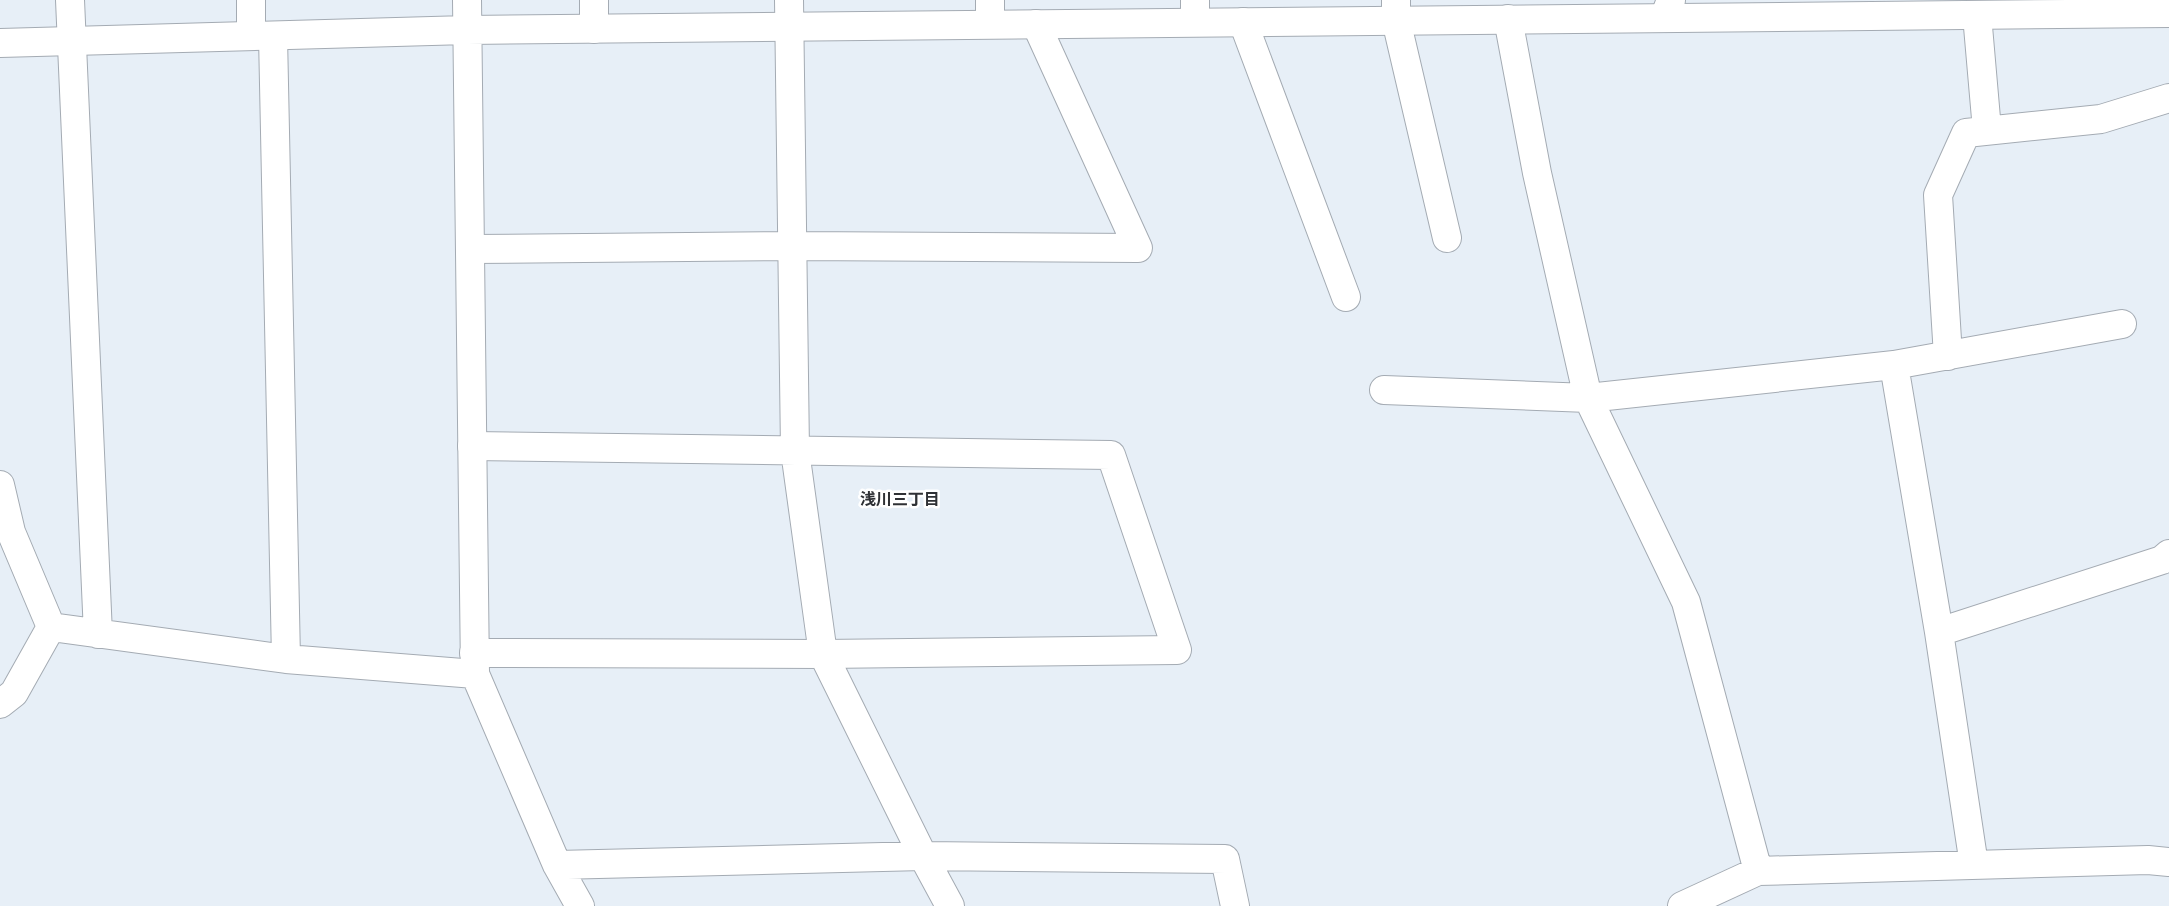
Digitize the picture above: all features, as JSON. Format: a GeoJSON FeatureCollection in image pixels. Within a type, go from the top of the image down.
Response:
{"type":"FeatureCollection","features":[{"type":"Feature","properties":{"kind":"street"},"geometry":{"type":"LineString","coordinates":[[70,0],[98,634]]}},
{"type":"Feature","properties":{"kind":"street"},"geometry":{"type":"LineString","coordinates":[[250,0],[262,36],[286,659]]}},
{"type":"Feature","properties":{"kind":"street"},"geometry":{"type":"LineString","coordinates":[[467,0],[475,663],[557,865],[580,906]]}},
{"type":"Feature","properties":{"kind":"street"},"geometry":{"type":"LineString","coordinates":[[594,0],[594,29]]}},
{"type":"Feature","properties":{"kind":"street"},"geometry":{"type":"LineString","coordinates":[[789,0],[796,452],[823,654],[923,856],[950,906]]}},
{"type":"Feature","properties":{"kind":"street"},"geometry":{"type":"LineString","coordinates":[[0,43],[467,30],[789,27],[990,12],[1036,24],[1195,11],[1243,22],[1396,10],[1508,19],[1668,9],[1977,15],[2169,13]]}},
{"type":"Feature","properties":{"kind":"street"},"geometry":{"type":"LineString","coordinates":[[1396,10],[1447,238]]}},
{"type":"Feature","properties":{"kind":"street"},"geometry":{"type":"LineString","coordinates":[[1977,15],[1987,130]]}},
{"type":"Feature","properties":{"kind":"street"},"geometry":{"type":"LineString","coordinates":[[1508,19],[1536,173],[1588,398],[1686,602],[1758,872]]}},
{"type":"Feature","properties":{"kind":"street"},"geometry":{"type":"LineString","coordinates":[[1243,22],[1346,297]]}},
{"type":"Feature","properties":{"kind":"street"},"geometry":{"type":"LineString","coordinates":[[470,249],[793,246],[1138,248],[1036,24]]}},
{"type":"Feature","properties":{"kind":"street"},"geometry":{"type":"LineString","coordinates":[[1948,356],[1938,195],[1966,133],[2101,119],[2169,98]]}},
{"type":"Feature","properties":{"kind":"street"},"geometry":{"type":"LineString","coordinates":[[1384,390],[1588,398],[1894,365],[2122,324]]}},
{"type":"Feature","properties":{"kind":"street"},"geometry":{"type":"LineString","coordinates":[[1894,365],[1939,632],[1974,865]]}},
{"type":"Feature","properties":{"kind":"street"},"geometry":{"type":"LineString","coordinates":[[52,627],[286,659],[475,663],[823,654],[1177,650],[1111,455],[472,446]]}},
{"type":"Feature","properties":{"kind":"street"},"geometry":{"type":"LineString","coordinates":[[0,485],[11,532],[52,627]]}},
{"type":"Feature","properties":{"kind":"street"},"geometry":{"type":"LineString","coordinates":[[1939,632],[2162,560],[2169,554]]}},
{"type":"Feature","properties":{"kind":"street"},"geometry":{"type":"LineString","coordinates":[[0,704],[14,694],[52,627]]}},
{"type":"Feature","properties":{"kind":"street"},"geometry":{"type":"LineString","coordinates":[[557,865],[923,856],[1225,859],[1234,906]]}},
{"type":"Feature","properties":{"kind":"street"},"geometry":{"type":"LineString","coordinates":[[1682,906],[1758,872],[2148,860],[2169,862]]}},
{"type":"Feature","properties":{"kind":"district","name":"浅川三丁目"},"geometry":{"type":"Point","coordinates":[900,498]}}]}
